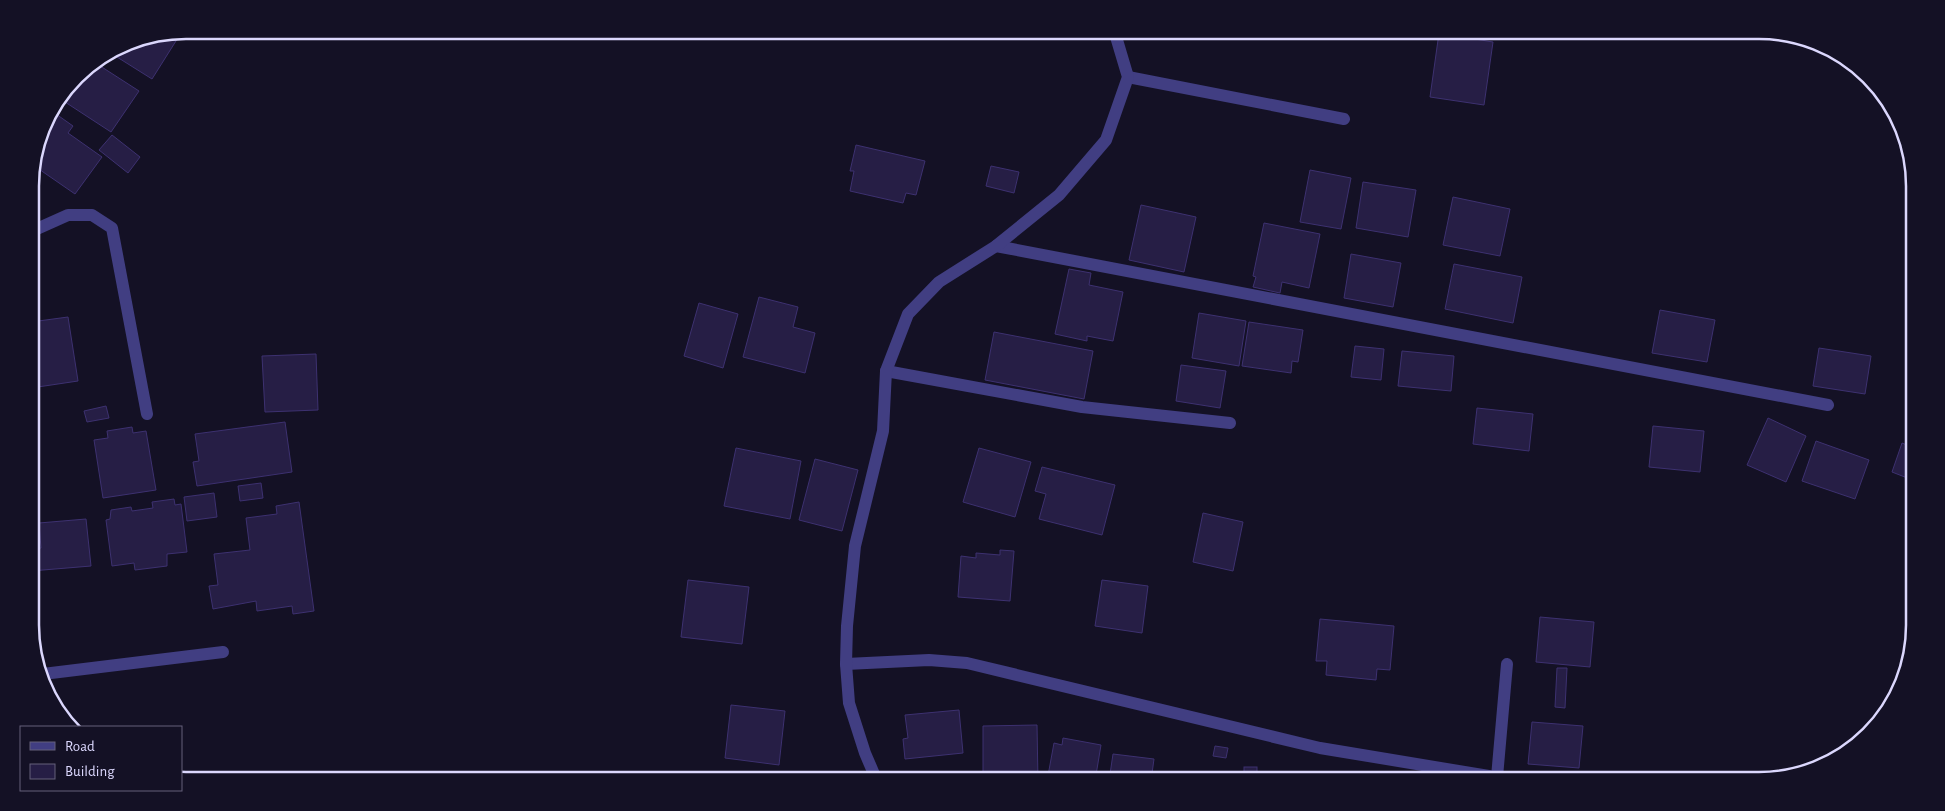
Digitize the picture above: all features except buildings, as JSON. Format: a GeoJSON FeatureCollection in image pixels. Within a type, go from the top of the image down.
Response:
{"type":"FeatureCollection","features":[{"type":"Feature","properties":{"kind":"street"},"geometry":{"type":"LineString","coordinates":[[873,772],[849,703],[846,664],[847,626],[855,546],[883,431],[886,371],[908,314],[938,282],[996,246],[1059,195],[1106,140],[1128,77],[1117,39]]}},
{"type":"Feature","properties":{"kind":"street"},"geometry":{"type":"LineString","coordinates":[[1128,77],[1344,119]]}},
{"type":"Feature","properties":{"kind":"street"},"geometry":{"type":"LineString","coordinates":[[39,228],[68,215],[92,215],[112,228],[147,414]]}},
{"type":"Feature","properties":{"kind":"street"},"geometry":{"type":"LineString","coordinates":[[996,246],[1828,405]]}},
{"type":"Feature","properties":{"kind":"street"},"geometry":{"type":"LineString","coordinates":[[886,371],[1082,407],[1230,423]]}},
{"type":"Feature","properties":{"kind":"street"},"geometry":{"type":"LineString","coordinates":[[47,673],[223,652]]}},
{"type":"Feature","properties":{"kind":"street"},"geometry":{"type":"LineString","coordinates":[[846,664],[929,660],[967,663],[1320,748],[1466,772]]}},
{"type":"Feature","properties":{"kind":"street"},"geometry":{"type":"LineString","coordinates":[[1497,772],[1507,664]]}}]}
